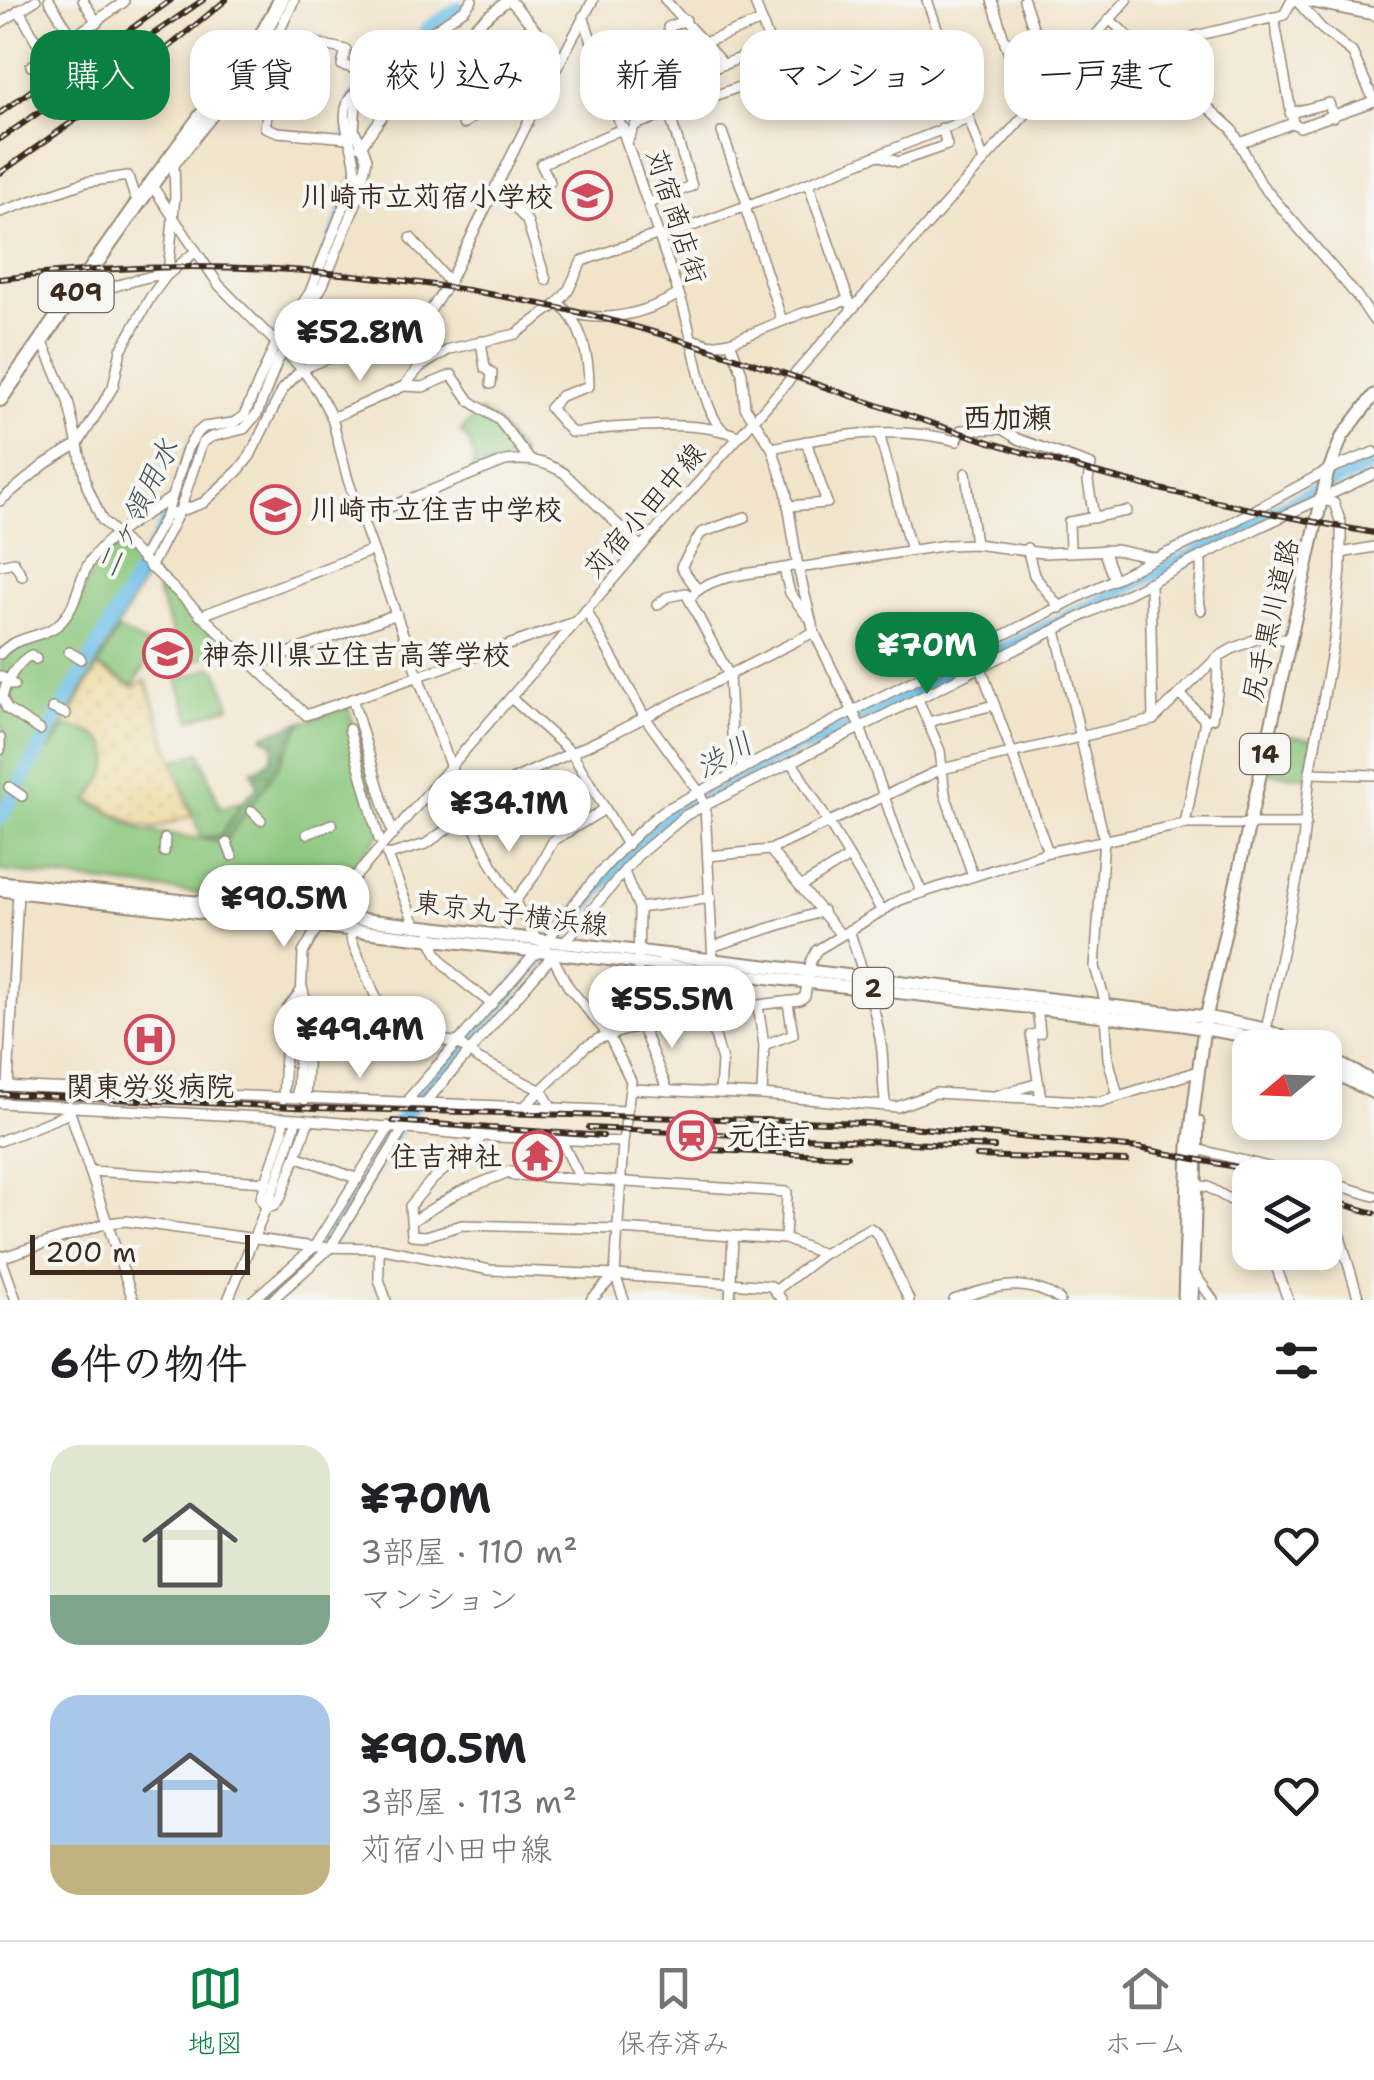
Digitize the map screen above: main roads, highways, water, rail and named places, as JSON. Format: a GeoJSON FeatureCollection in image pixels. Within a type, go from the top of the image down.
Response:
{"type":"FeatureCollection","features":[{"type":"Feature","properties":{"kind":"highway","name":"409"},"geometry":{"type":"LineString","coordinates":[[0,399],[265,30],[281,0]]}},
{"type":"Feature","properties":{"kind":"main road"},"geometry":{"type":"LineString","coordinates":[[1304,0],[1374,14]]}},
{"type":"Feature","properties":{"kind":"main road","name":"尻手黒川道路"},"geometry":{"type":"LineString","coordinates":[[1184,1300],[1189,1146],[1205,1022],[1329,472],[1342,437],[1374,395]]}},
{"type":"Feature","properties":{"kind":"main road","name":"東京丸子横浜線"},"geometry":{"type":"LineString","coordinates":[[0,882],[664,961],[713,959],[1038,1007],[1106,1011]]}},
{"type":"Feature","properties":{"kind":"main road","name":"2"},"geometry":{"type":"LineString","coordinates":[[0,890],[321,920]]}},
{"type":"Feature","properties":{"kind":"main road","name":"東京丸子横浜線"},"geometry":{"type":"LineString","coordinates":[[351,924],[416,927],[430,933]]}},
{"type":"Feature","properties":{"kind":"main road","name":"東京丸子横浜線"},"geometry":{"type":"LineString","coordinates":[[864,983],[1266,1030]]}},
{"type":"Feature","properties":{"kind":"main road","name":"東京丸子横浜線"},"geometry":{"type":"LineString","coordinates":[[1205,1022],[1232,1031]]}},
{"type":"Feature","properties":{"kind":"main road"},"geometry":{"type":"LineString","coordinates":[[1342,1065],[1374,1082]]}},
{"type":"Feature","properties":{"kind":"main road"},"geometry":{"type":"LineString","coordinates":[[1342,1077],[1374,1093]]}},
{"type":"Feature","properties":{"kind":"main road","name":"尻手黒川道路"},"geometry":{"type":"LineString","coordinates":[[1192,1300],[1196,1104]]}},
{"type":"Feature","properties":{"kind":"waterway","name":"二ヶ領用水"},"geometry":{"type":"LineString","coordinates":[[312,298],[362,171],[351,132],[352,103],[365,89],[394,74],[429,27],[460,8]]}},
{"type":"Feature","properties":{"kind":"waterway","name":"二ヶ領用水"},"geometry":{"type":"LineString","coordinates":[[0,819],[169,520],[198,440],[210,431],[234,428],[247,421],[255,410],[268,372]]}},
{"type":"Feature","properties":{"kind":"waterway","name":"渋川"},"geometry":{"type":"LineString","coordinates":[[263,1300],[326,1244],[398,1123],[640,840],[665,819],[799,746],[807,746],[1374,464]]}},
{"type":"Feature","properties":{"kind":"railway"},"geometry":{"type":"LineString","coordinates":[[130,30],[171,0]]}},
{"type":"Feature","properties":{"kind":"railway"},"geometry":{"type":"LineString","coordinates":[[0,139],[203,0]]}},
{"type":"Feature","properties":{"kind":"railway"},"geometry":{"type":"LineString","coordinates":[[0,173],[109,96],[226,0]]}},
{"type":"Feature","properties":{"kind":"railway"},"geometry":{"type":"LineString","coordinates":[[0,113],[30,91]]}},
{"type":"Feature","properties":{"kind":"railway"},"geometry":{"type":"LineString","coordinates":[[0,279],[74,271],[224,267],[373,277],[521,300],[709,349],[1089,471],[1211,501],[1374,533]]}},
{"type":"Feature","properties":{"kind":"railway"},"geometry":{"type":"LineString","coordinates":[[0,1094],[317,1108],[866,1123],[1139,1148],[1232,1166]]}},
{"type":"Feature","properties":{"kind":"railway"},"geometry":{"type":"LineString","coordinates":[[393,1121],[603,1136]]}},
{"type":"Feature","properties":{"kind":"railway"},"geometry":{"type":"LineString","coordinates":[[589,1128],[994,1147]]}},
{"type":"Feature","properties":{"kind":"railway"},"geometry":{"type":"LineString","coordinates":[[712,1150],[847,1156]]}},
{"type":"Feature","properties":{"kind":"railway"},"geometry":{"type":"LineString","coordinates":[[977,1156],[1127,1161]]}},
{"type":"Feature","properties":{"kind":"railway"},"geometry":{"type":"LineString","coordinates":[[1342,1204],[1374,1213]]}},
{"type":"Feature","properties":{"kind":"place","name":"川崎市立苅宿小学校"},"geometry":{"type":"Point","coordinates":[588,196]}},
{"type":"Feature","properties":{"kind":"place","name":"川崎市立住吉中学校"},"geometry":{"type":"Point","coordinates":[275,509]}},
{"type":"Feature","properties":{"kind":"place","name":"神奈川県立住吉高等学校"},"geometry":{"type":"Point","coordinates":[167,654]}},
{"type":"Feature","properties":{"kind":"place","name":"関東労災病院"},"geometry":{"type":"Point","coordinates":[150,1039]}},
{"type":"Feature","properties":{"kind":"place","name":"元住吉"},"geometry":{"type":"Point","coordinates":[692,1135]}},
{"type":"Feature","properties":{"kind":"place","name":"住吉神社"},"geometry":{"type":"Point","coordinates":[537,1156]}},
{"type":"Feature","properties":{"kind":"district","name":"西加瀬"},"geometry":{"type":"Point","coordinates":[1007,417]}}]}
